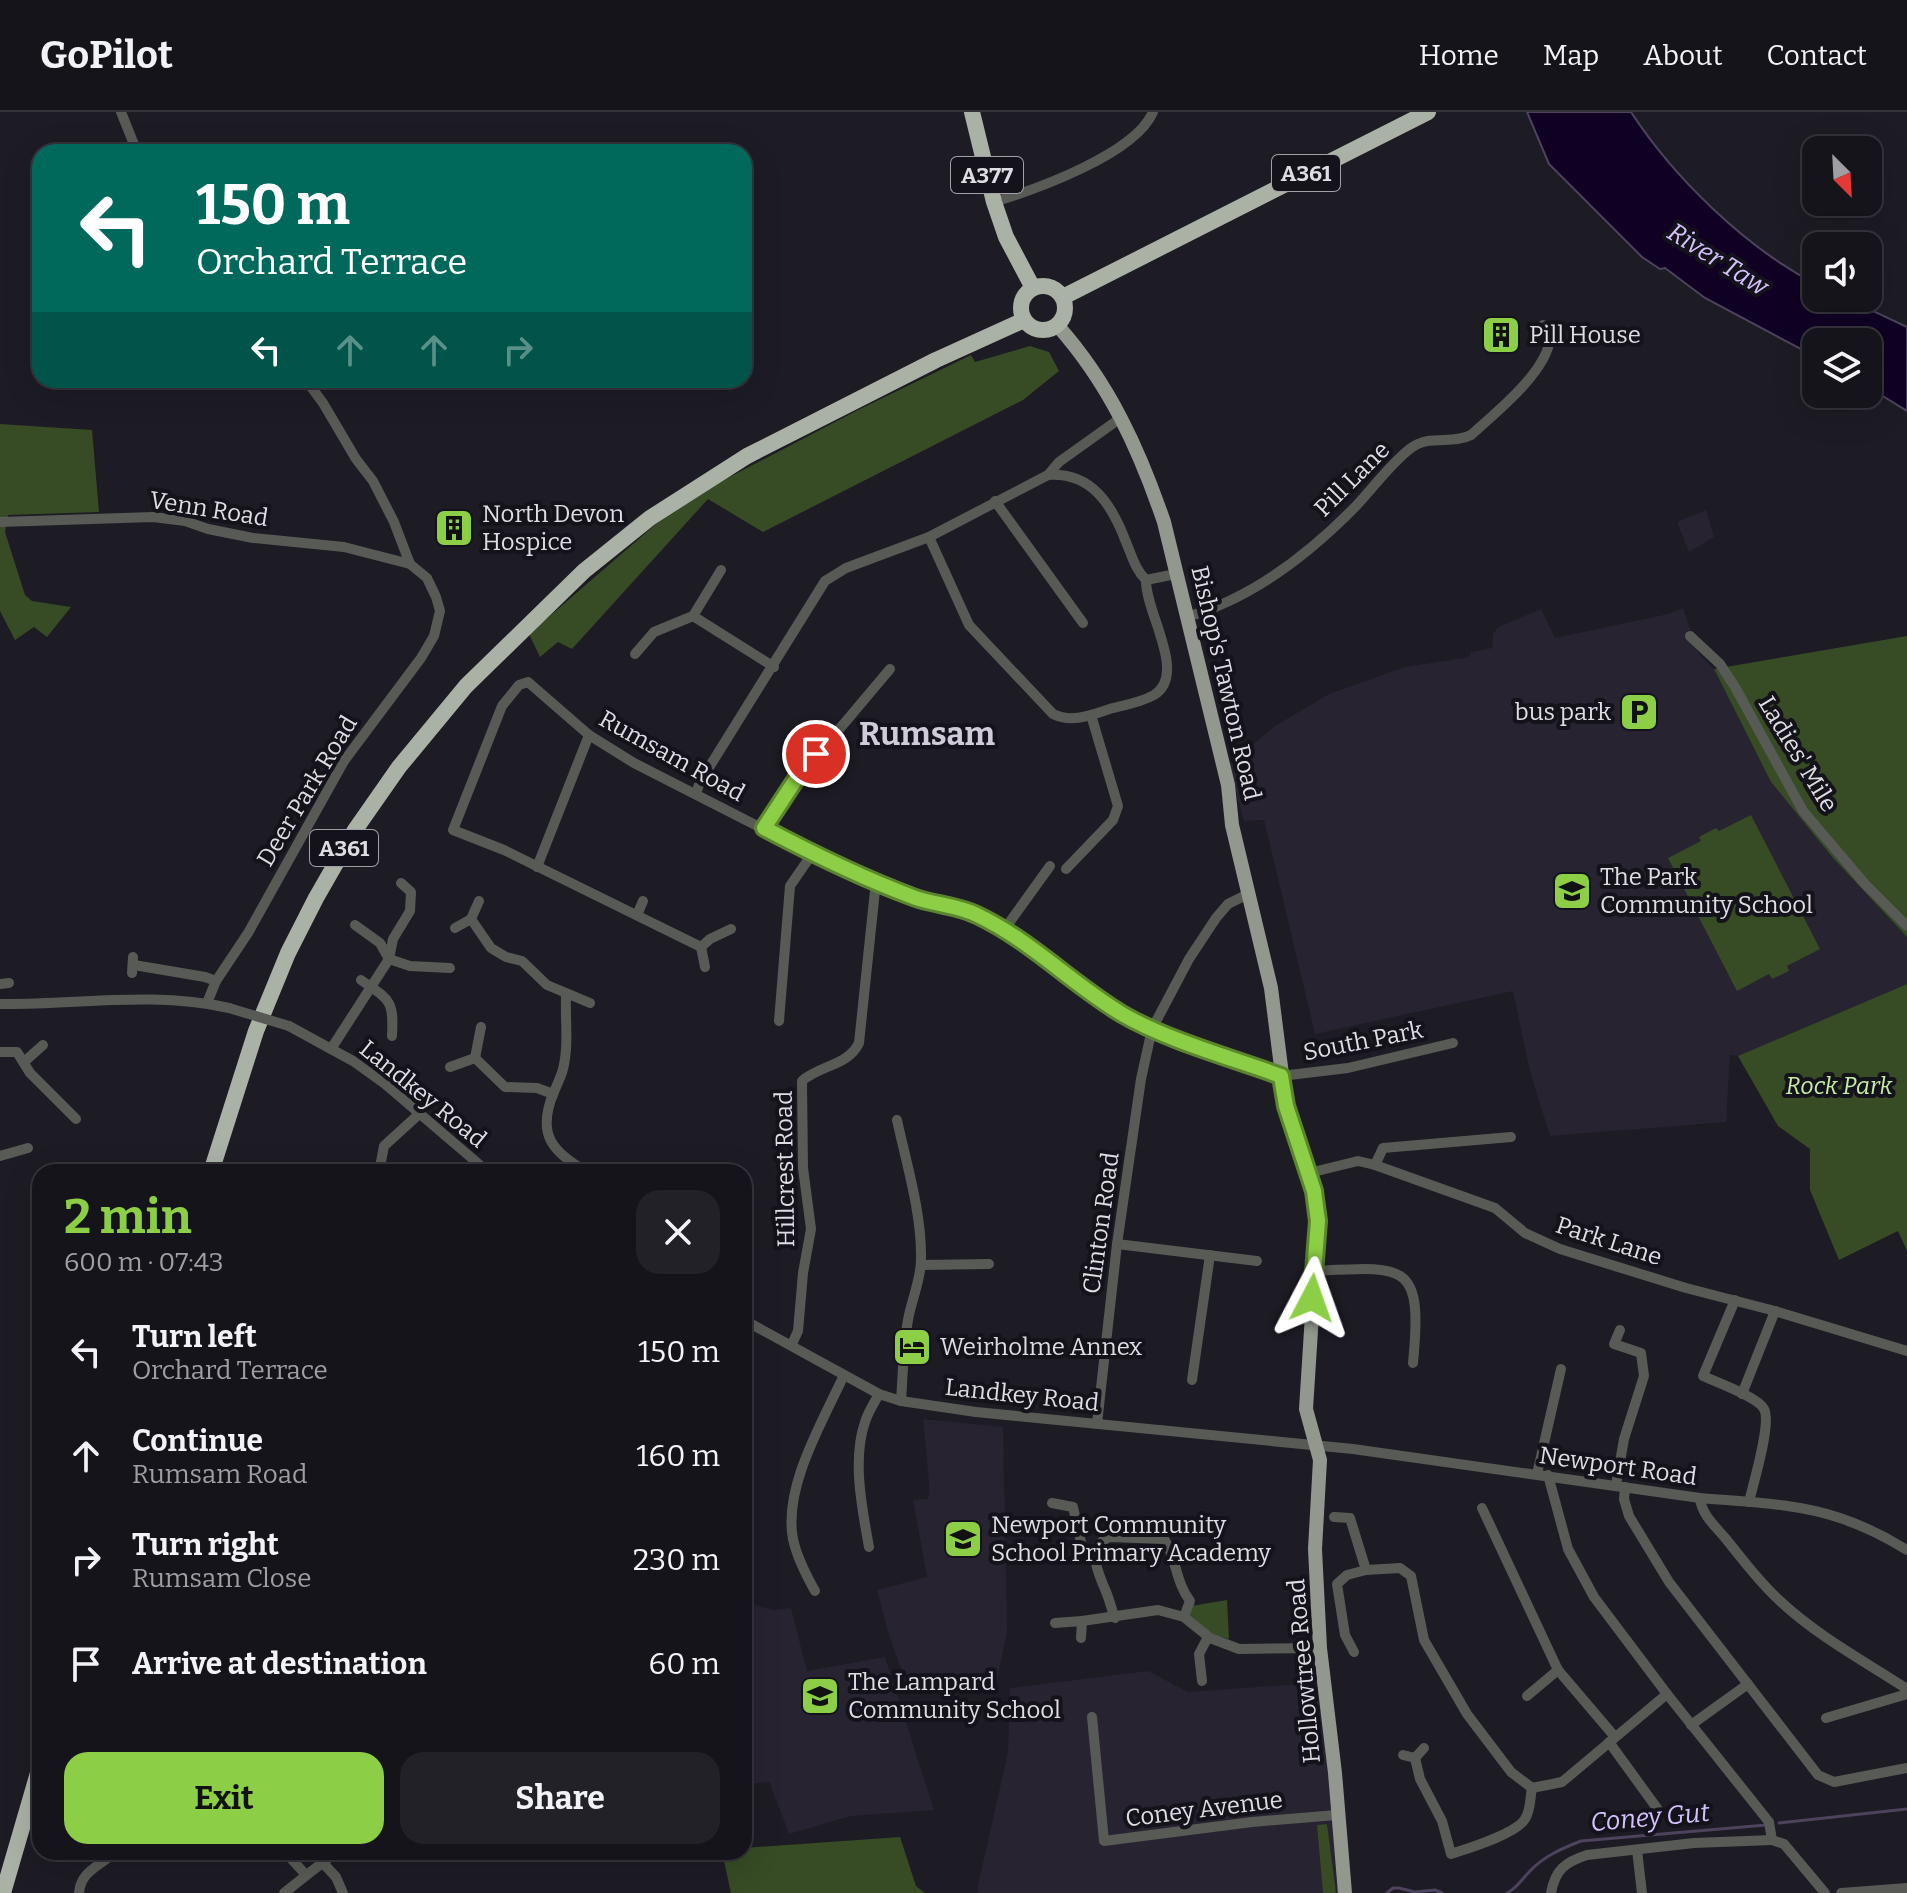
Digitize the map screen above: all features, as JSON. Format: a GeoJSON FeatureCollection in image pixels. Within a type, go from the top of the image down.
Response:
{"type":"FeatureCollection","features":[{"type":"Feature","properties":{"kind":"highway","name":"A377"},"geometry":{"type":"LineString","coordinates":[[972,112],[1006,237],[1033,288]]}},
{"type":"Feature","properties":{"kind":"highway","name":"A361"},"geometry":{"type":"LineString","coordinates":[[1063,297],[1428,112]]}},
{"type":"Feature","properties":{"kind":"highway"},"geometry":{"type":"LineString","coordinates":[[1033,288],[1053,288],[1063,297],[1065,315],[1057,325],[1043,330],[1029,326],[1024,320],[1021,313],[1023,298],[1033,288]]}},
{"type":"Feature","properties":{"kind":"highway","name":"A361"},"geometry":{"type":"LineString","coordinates":[[214,1164],[256,1031],[288,953],[316,898],[355,830],[399,767],[466,686],[584,571],[650,518],[747,456],[936,360],[1024,320]]}},
{"type":"Feature","properties":{"kind":"highway"},"geometry":{"type":"LineString","coordinates":[[3,1893],[32,1793]]}},
{"type":"Feature","properties":{"kind":"main road","name":"Bishop's Tawton Road"},"geometry":{"type":"LineString","coordinates":[[1057,325],[1080,351],[1122,417],[1150,480],[1169,540],[1228,785],[1232,825],[1271,988],[1286,1106],[1309,1173],[1318,1221],[1313,1271]]}},
{"type":"Feature","properties":{"kind":"main road","name":"Hollowtree Road"},"geometry":{"type":"LineString","coordinates":[[1313,1271],[1306,1409],[1320,1460],[1315,1549],[1320,1648],[1345,1893]]}},
{"type":"Feature","properties":{"kind":"street"},"geometry":{"type":"LineString","coordinates":[[121,112],[134,144]]}},
{"type":"Feature","properties":{"kind":"street"},"geometry":{"type":"LineString","coordinates":[[994,202],[1081,168],[1138,134],[1148,124],[1153,112]]}},
{"type":"Feature","properties":{"kind":"street","name":"Pill Lane"},"geometry":{"type":"LineString","coordinates":[[1186,617],[1265,583],[1350,512],[1411,448],[1427,441],[1464,439],[1471,435],[1514,394],[1545,357],[1550,339],[1543,325]]}},
{"type":"Feature","properties":{"kind":"street","name":"Deer Park Road"},"geometry":{"type":"LineString","coordinates":[[207,1003],[216,981],[248,933],[344,761],[421,658],[436,633],[440,611],[427,578],[410,564],[394,522],[373,481],[312,388]]}},
{"type":"Feature","properties":{"kind":"street"},"geometry":{"type":"LineString","coordinates":[[696,793],[825,581],[846,568],[929,537],[1048,475],[1059,462],[1122,417]]}},
{"type":"Feature","properties":{"kind":"street"},"geometry":{"type":"LineString","coordinates":[[929,537],[969,625],[1053,714],[1071,719],[1152,696],[1165,683],[1169,666],[1146,594],[1146,580],[1135,566],[1114,512],[1104,498],[1083,480],[1066,475],[1048,475]]}},
{"type":"Feature","properties":{"kind":"street"},"geometry":{"type":"LineString","coordinates":[[995,501],[1083,623]]}},
{"type":"Feature","properties":{"kind":"street","name":"Venn Road"},"geometry":{"type":"LineString","coordinates":[[0,522],[153,517],[185,521],[253,538],[344,547],[410,564]]}},
{"type":"Feature","properties":{"kind":"street"},"geometry":{"type":"LineString","coordinates":[[635,654],[654,632],[697,618],[721,570]]}},
{"type":"Feature","properties":{"kind":"street"},"geometry":{"type":"LineString","coordinates":[[1146,580],[1176,574]]}},
{"type":"Feature","properties":{"kind":"street"},"geometry":{"type":"LineString","coordinates":[[697,618],[774,667]]}},
{"type":"Feature","properties":{"kind":"street","name":"Ladies' Mile"},"geometry":{"type":"LineString","coordinates":[[1690,636],[1720,664],[1735,687],[1803,811],[1865,884],[1907,926]]}},
{"type":"Feature","properties":{"kind":"street"},"geometry":{"type":"LineString","coordinates":[[764,828],[802,770],[890,669]]}},
{"type":"Feature","properties":{"kind":"street","name":"Rumsam Road"},"geometry":{"type":"LineString","coordinates":[[537,867],[453,830],[502,706],[516,688],[528,682],[589,735],[634,763],[812,854],[916,898],[977,915],[1004,930],[1124,1015],[1152,1029],[1281,1076]]}},
{"type":"Feature","properties":{"kind":"street"},"geometry":{"type":"LineString","coordinates":[[1066,869],[1117,812],[1118,801],[1091,715]]}},
{"type":"Feature","properties":{"kind":"street"},"geometry":{"type":"LineString","coordinates":[[589,735],[537,867],[701,947]]}},
{"type":"Feature","properties":{"kind":"street"},"geometry":{"type":"LineString","coordinates":[[779,1021],[790,886],[812,854]]}},
{"type":"Feature","properties":{"kind":"street"},"geometry":{"type":"LineString","coordinates":[[1004,930],[1050,866]]}},
{"type":"Feature","properties":{"kind":"street","name":"Hillcrest Road"},"geometry":{"type":"LineString","coordinates":[[792,1344],[798,1331],[811,1229],[803,1168],[802,1081],[819,1070],[845,1060],[854,1054],[859,1043],[876,881]]}},
{"type":"Feature","properties":{"kind":"street"},"geometry":{"type":"LineString","coordinates":[[331,1049],[389,959],[393,939],[410,911],[411,892],[401,883]]}},
{"type":"Feature","properties":{"kind":"street","name":"Clinton Road"},"geometry":{"type":"LineString","coordinates":[[1097,1424],[1117,1244],[1141,1079],[1152,1029],[1189,959],[1216,918],[1228,904],[1248,894]]}},
{"type":"Feature","properties":{"kind":"street"},"geometry":{"type":"LineString","coordinates":[[455,928],[471,919],[479,901]]}},
{"type":"Feature","properties":{"kind":"street"},"geometry":{"type":"LineString","coordinates":[[637,915],[643,901]]}},
{"type":"Feature","properties":{"kind":"street"},"geometry":{"type":"LineString","coordinates":[[471,919],[491,948],[506,957],[522,961],[547,985],[590,1003]]}},
{"type":"Feature","properties":{"kind":"street"},"geometry":{"type":"LineString","coordinates":[[355,925],[380,943],[389,959],[410,966],[450,968]]}},
{"type":"Feature","properties":{"kind":"street"},"geometry":{"type":"LineString","coordinates":[[701,947],[731,929]]}},
{"type":"Feature","properties":{"kind":"street"},"geometry":{"type":"LineString","coordinates":[[701,947],[705,967]]}},
{"type":"Feature","properties":{"kind":"street"},"geometry":{"type":"LineString","coordinates":[[133,965],[216,981]]}},
{"type":"Feature","properties":{"kind":"street"},"geometry":{"type":"LineString","coordinates":[[361,980],[389,1001],[394,1009],[392,1036]]}},
{"type":"Feature","properties":{"kind":"street"},"geometry":{"type":"LineString","coordinates":[[566,995],[567,1046],[563,1070],[548,1116],[548,1132],[555,1151],[571,1164]]}},
{"type":"Feature","properties":{"kind":"street"},"geometry":{"type":"LineString","coordinates":[[0,1004],[122,998],[207,1003]]}},
{"type":"Feature","properties":{"kind":"street","name":"Landkey Road"},"geometry":{"type":"LineString","coordinates":[[207,1003],[289,1026],[353,1061],[385,1084],[478,1164]]}},
{"type":"Feature","properties":{"kind":"street"},"geometry":{"type":"LineString","coordinates":[[781,1003],[793,1004]]}},
{"type":"Feature","properties":{"kind":"street"},"geometry":{"type":"LineString","coordinates":[[475,1058],[481,1027]]}},
{"type":"Feature","properties":{"kind":"street","name":"South Park"},"geometry":{"type":"LineString","coordinates":[[1281,1076],[1348,1068],[1453,1043]]}},
{"type":"Feature","properties":{"kind":"street"},"geometry":{"type":"LineString","coordinates":[[24,1062],[43,1045]]}},
{"type":"Feature","properties":{"kind":"street"},"geometry":{"type":"LineString","coordinates":[[0,1052],[17,1052],[74,1123]]}},
{"type":"Feature","properties":{"kind":"street"},"geometry":{"type":"LineString","coordinates":[[475,1058],[505,1087],[537,1088],[553,1094]]}},
{"type":"Feature","properties":{"kind":"street"},"geometry":{"type":"LineString","coordinates":[[450,1067],[475,1058]]}},
{"type":"Feature","properties":{"kind":"street"},"geometry":{"type":"LineString","coordinates":[[381,1164],[384,1146],[418,1115]]}},
{"type":"Feature","properties":{"kind":"street"},"geometry":{"type":"LineString","coordinates":[[897,1120],[919,1226],[921,1265],[907,1321],[901,1401]]}},
{"type":"Feature","properties":{"kind":"street"},"geometry":{"type":"LineString","coordinates":[[1375,1165],[1383,1148],[1511,1137]]}},
{"type":"Feature","properties":{"kind":"street"},"geometry":{"type":"LineString","coordinates":[[0,1156],[30,1147]]}},
{"type":"Feature","properties":{"kind":"street","name":"Park Lane"},"geometry":{"type":"LineString","coordinates":[[1309,1173],[1358,1161],[1375,1165],[1495,1208],[1525,1233],[1560,1249],[1907,1351]]}},
{"type":"Feature","properties":{"kind":"street"},"geometry":{"type":"LineString","coordinates":[[1117,1244],[1257,1261]]}},
{"type":"Feature","properties":{"kind":"street"},"geometry":{"type":"LineString","coordinates":[[1192,1380],[1210,1255]]}},
{"type":"Feature","properties":{"kind":"street"},"geometry":{"type":"LineString","coordinates":[[921,1265],[989,1264]]}},
{"type":"Feature","properties":{"kind":"street"},"geometry":{"type":"LineString","coordinates":[[1313,1271],[1391,1270],[1405,1277],[1415,1296],[1413,1363]]}},
{"type":"Feature","properties":{"kind":"street"},"geometry":{"type":"LineString","coordinates":[[1735,1300],[1703,1376],[1762,1405],[1766,1411],[1749,1502]]}},
{"type":"Feature","properties":{"kind":"street"},"geometry":{"type":"LineString","coordinates":[[1742,1394],[1775,1311]]}},
{"type":"Feature","properties":{"kind":"street","name":"Landkey Road"},"geometry":{"type":"LineString","coordinates":[[752,1324],[879,1394],[901,1401],[1004,1415],[1316,1445]]}},
{"type":"Feature","properties":{"kind":"street"},"geometry":{"type":"LineString","coordinates":[[1620,1330],[1614,1344],[1641,1353],[1644,1376],[1624,1439],[1620,1486],[1626,1509],[1640,1537],[1669,1582],[1824,1780],[1845,1781],[1907,1768]]}},
{"type":"Feature","properties":{"kind":"street"},"geometry":{"type":"LineString","coordinates":[[1561,1369],[1543,1475],[1575,1565],[1594,1597],[1667,1694],[1769,1822],[1772,1840]]}},
{"type":"Feature","properties":{"kind":"street"},"geometry":{"type":"LineString","coordinates":[[815,1591],[793,1539],[793,1508],[800,1475],[844,1375]]}},
{"type":"Feature","properties":{"kind":"street"},"geometry":{"type":"LineString","coordinates":[[869,1547],[863,1512],[860,1441],[865,1420],[879,1394]]}},
{"type":"Feature","properties":{"kind":"street","name":"Newport Road"},"geometry":{"type":"LineString","coordinates":[[1316,1445],[1700,1498],[1749,1502],[1838,1517],[1878,1533],[1907,1550]]}},
{"type":"Feature","properties":{"kind":"street"},"geometry":{"type":"LineString","coordinates":[[1700,1498],[1700,1504],[1712,1522],[1780,1601],[1825,1637],[1907,1692]]}},
{"type":"Feature","properties":{"kind":"street"},"geometry":{"type":"LineString","coordinates":[[1052,1503],[1073,1507],[1083,1551],[1094,1554]]}},
{"type":"Feature","properties":{"kind":"street"},"geometry":{"type":"LineString","coordinates":[[1482,1508],[1558,1670],[1612,1740],[1659,1811]]}},
{"type":"Feature","properties":{"kind":"street"},"geometry":{"type":"LineString","coordinates":[[1334,1517],[1350,1518],[1366,1570]]}},
{"type":"Feature","properties":{"kind":"street"},"geometry":{"type":"LineString","coordinates":[[1115,1618],[1096,1570],[1094,1554],[1109,1537],[1164,1539],[1174,1553],[1177,1578],[1190,1601],[1184,1617]]}},
{"type":"Feature","properties":{"kind":"street"},"geometry":{"type":"LineString","coordinates":[[1354,1652],[1345,1635],[1337,1584],[1347,1575],[1366,1570],[1400,1568],[1411,1576],[1424,1640],[1467,1714],[1511,1772],[1532,1788],[1562,1782],[1667,1694]]}},
{"type":"Feature","properties":{"kind":"street"},"geometry":{"type":"LineString","coordinates":[[1055,1623],[1115,1618],[1158,1610],[1184,1617],[1208,1637],[1239,1649],[1320,1648]]}},
{"type":"Feature","properties":{"kind":"street"},"geometry":{"type":"LineString","coordinates":[[1081,1638],[1082,1621]]}},
{"type":"Feature","properties":{"kind":"street"},"geometry":{"type":"LineString","coordinates":[[1202,1681],[1199,1654],[1208,1637]]}},
{"type":"Feature","properties":{"kind":"street"},"geometry":{"type":"LineString","coordinates":[[1527,1696],[1558,1670]]}},
{"type":"Feature","properties":{"kind":"street"},"geometry":{"type":"LineString","coordinates":[[1691,1725],[1748,1684]]}},
{"type":"Feature","properties":{"kind":"street"},"geometry":{"type":"LineString","coordinates":[[1826,1718],[1907,1692]]}},
{"type":"Feature","properties":{"kind":"street","name":"Coney Avenue"},"geometry":{"type":"LineString","coordinates":[[1092,1717],[1104,1841],[1252,1822],[1337,1815]]}},
{"type":"Feature","properties":{"kind":"street"},"geometry":{"type":"LineString","coordinates":[[1415,1758],[1424,1748]]}},
{"type":"Feature","properties":{"kind":"street"},"geometry":{"type":"LineString","coordinates":[[1403,1755],[1415,1758]]}},
{"type":"Feature","properties":{"kind":"street"},"geometry":{"type":"LineString","coordinates":[[1415,1758],[1420,1779],[1442,1821],[1447,1855],[1516,1829],[1525,1820],[1532,1788]]}},
{"type":"Feature","properties":{"kind":"street"},"geometry":{"type":"LineString","coordinates":[[1551,1893],[1554,1879],[1570,1861],[1587,1855],[1694,1843],[1772,1840],[1784,1844],[1825,1893]]}},
{"type":"Feature","properties":{"kind":"street"},"geometry":{"type":"LineString","coordinates":[[1637,1850],[1642,1893]]}},
{"type":"Feature","properties":{"kind":"street"},"geometry":{"type":"LineString","coordinates":[[79,1893],[80,1881],[87,1871],[103,1860]]}},
{"type":"Feature","properties":{"kind":"street"},"geometry":{"type":"LineString","coordinates":[[292,1860],[306,1875]]}},
{"type":"Feature","properties":{"kind":"street"},"geometry":{"type":"LineString","coordinates":[[284,1893],[325,1860]]}},
{"type":"Feature","properties":{"kind":"street"},"geometry":{"type":"LineString","coordinates":[[322,1862],[336,1877],[343,1893]]}},
{"type":"Feature","properties":{"kind":"street"},"geometry":{"type":"LineString","coordinates":[[1841,1893],[1907,1888]]}},
{"type":"Feature","properties":{"kind":"shaded area"},"geometry":{"type":"Polygon","coordinates":[[[1706,510],[1714,537],[1689,552],[1677,522],[1706,510]]]}},
{"type":"Feature","properties":{"kind":"shaded area","name":"The Park Community School"},"geometry":{"type":"Polygon","coordinates":[[[1683,608],[1699,654],[1714,669],[1771,782],[1833,858],[1907,937],[1907,984],[1738,1056],[1730,1055],[1726,1122],[1550,1136],[1530,1072],[1513,991],[1315,1034],[1264,820],[1244,821],[1228,765],[1275,726],[1329,694],[1405,667],[1469,657],[1471,652],[1492,648],[1493,634],[1498,627],[1541,609],[1555,638],[1668,614],[1683,608]]]}},
{"type":"Feature","properties":{"kind":"shaded area","name":"Newport Community School Primary Academy"},"geometry":{"type":"Polygon","coordinates":[[[923,1419],[1003,1427],[1007,1631],[997,1680],[909,1691],[877,1590],[927,1577],[913,1500],[927,1499],[930,1494],[923,1419]]]}},
{"type":"Feature","properties":{"kind":"shaded area","name":"The Lampard Community School"},"geometry":{"type":"Polygon","coordinates":[[[752,1604],[773,1610],[791,1608],[807,1671],[885,1657],[934,1810],[851,1816],[789,1834],[769,1782],[752,1784],[752,1604]]]}},
{"type":"Feature","properties":{"kind":"shaded area"},"geometry":{"type":"Polygon","coordinates":[[[1148,1671],[1188,1692],[1314,1683],[1335,1773],[1345,1893],[978,1893],[1008,1752],[1010,1688],[1148,1671]]]}},
{"type":"Feature","properties":{"kind":"green space"},"geometry":{"type":"Polygon","coordinates":[[[1030,346],[1049,352],[1059,371],[1023,400],[763,532],[708,499],[572,649],[558,642],[540,657],[529,634],[656,524],[724,480],[971,355],[975,362],[1030,346]]]}},
{"type":"Feature","properties":{"kind":"green space"},"geometry":{"type":"Polygon","coordinates":[[[0,424],[92,430],[99,512],[8,515],[5,532],[25,595],[32,601],[71,607],[47,637],[34,627],[15,640],[0,611],[0,424]]]}},
{"type":"Feature","properties":{"kind":"green space"},"geometry":{"type":"Polygon","coordinates":[[[1907,636],[1907,937],[1833,858],[1771,782],[1714,669],[1907,636]]]}},
{"type":"Feature","properties":{"kind":"green space"},"geometry":{"type":"Polygon","coordinates":[[[1751,815],[1820,949],[1787,966],[1789,971],[1772,979],[1769,974],[1737,991],[1668,858],[1701,841],[1699,837],[1716,828],[1719,831],[1751,815]]]}},
{"type":"Feature","properties":{"kind":"green space","name":"Rock Park"},"geometry":{"type":"Polygon","coordinates":[[[1907,984],[1907,1251],[1898,1231],[1839,1260],[1810,1190],[1810,1149],[1778,1126],[1738,1056],[1907,984]]]}},
{"type":"Feature","properties":{"kind":"green space"},"geometry":{"type":"Polygon","coordinates":[[[1227,1600],[1229,1639],[1211,1634],[1190,1616],[1191,1606],[1227,1600]]]}},
{"type":"Feature","properties":{"kind":"green space"},"geometry":{"type":"Polygon","coordinates":[[[1327,1824],[1336,1893],[1323,1893],[1317,1825],[1327,1824]]]}},
{"type":"Feature","properties":{"kind":"green space"},"geometry":{"type":"Polygon","coordinates":[[[900,1837],[916,1886],[925,1893],[731,1893],[724,1860],[752,1860],[752,1847],[900,1837]]]}},
{"type":"Feature","properties":{"kind":"water","name":"River Taw"},"geometry":{"type":"Polygon","coordinates":[[[1527,112],[1631,112],[1668,162],[1713,209],[1764,251],[1802,276],[1802,312],[1875,312],[1907,327],[1907,411],[1882,396],[1882,328],[1802,328],[1802,350],[1705,298],[1665,268],[1660,269],[1642,257],[1549,164],[1527,112]]]}},
{"type":"Feature","properties":{"kind":"waterway","name":"Coney Gut"},"geometry":{"type":"LineString","coordinates":[[1779,1823],[1907,1809]]}},
{"type":"Feature","properties":{"kind":"waterway","name":"Coney Gut"},"geometry":{"type":"LineString","coordinates":[[1507,1893],[1541,1861],[1581,1841],[1766,1825]]}},
{"type":"Feature","properties":{"kind":"waterway","name":"Coney Gut"},"geometry":{"type":"LineString","coordinates":[[1387,1893],[1393,1888],[1442,1893]]}},
{"type":"Feature","properties":{"kind":"place","name":"Pill House"},"geometry":{"type":"Point","coordinates":[1501,335]}},
{"type":"Feature","properties":{"kind":"place","name":"North Devon Hospice"},"geometry":{"type":"Point","coordinates":[454,528]}},
{"type":"Feature","properties":{"kind":"place","name":"bus park"},"geometry":{"type":"Point","coordinates":[1639,712]}},
{"type":"Feature","properties":{"kind":"place","name":"The Park Community School"},"geometry":{"type":"Point","coordinates":[1572,891]}},
{"type":"Feature","properties":{"kind":"place","name":"Weirholme Annex"},"geometry":{"type":"Point","coordinates":[912,1347]}},
{"type":"Feature","properties":{"kind":"place","name":"Newport Community School Primary Academy"},"geometry":{"type":"Point","coordinates":[963,1539]}},
{"type":"Feature","properties":{"kind":"place","name":"The Lampard Community School"},"geometry":{"type":"Point","coordinates":[820,1696]}},
{"type":"Feature","properties":{"kind":"district","name":"Rumsam"},"geometry":{"type":"Point","coordinates":[927,734]}},
{"type":"Feature","properties":{"kind":"route"},"geometry":{"type":"LineString","coordinates":[[816,754],[786,792],[764,828],[812,854],[916,898],[977,915],[1029,947],[1075,983],[1124,1015],[1152,1029],[1281,1076],[1286,1106],[1314,1191],[1318,1221],[1312,1298]]}}]}
